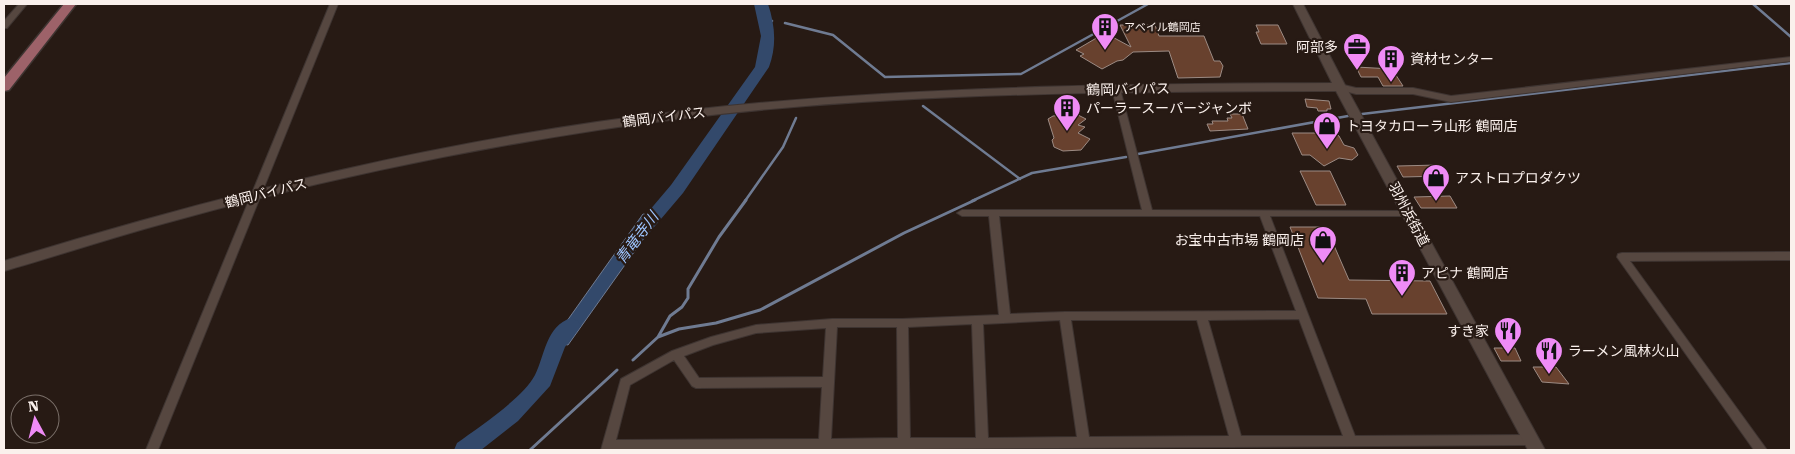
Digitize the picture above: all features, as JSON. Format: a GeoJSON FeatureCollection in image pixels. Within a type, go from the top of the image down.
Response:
{"type":"FeatureCollection","features":[{"type":"Feature","properties":{"kind":"highway"},"geometry":{"type":"LineString","coordinates":[[4,86],[70,4]]}},
{"type":"Feature","properties":{"kind":"main road","name":"羽州浜街道"},"geometry":{"type":"LineString","coordinates":[[1298,4],[1340,87],[1534,445]]}},
{"type":"Feature","properties":{"kind":"main road","name":"鶴岡バイパス"},"geometry":{"type":"LineString","coordinates":[[4,266],[258,194],[389,164],[585,127],[754,107],[945,94],[1116,88],[1340,87]]}},
{"type":"Feature","properties":{"kind":"street"},"geometry":{"type":"LineString","coordinates":[[4,26],[23,4]]}},
{"type":"Feature","properties":{"kind":"street"},"geometry":{"type":"LineString","coordinates":[[152,450],[334,4]]}},
{"type":"Feature","properties":{"kind":"street"},"geometry":{"type":"LineString","coordinates":[[1340,87],[1356,91],[1413,91],[1451,100],[1791,59]]}},
{"type":"Feature","properties":{"kind":"street"},"geometry":{"type":"LineString","coordinates":[[1116,88],[1148,213]]}},
{"type":"Feature","properties":{"kind":"street"},"geometry":{"type":"LineString","coordinates":[[994,213],[1005,318]]}},
{"type":"Feature","properties":{"kind":"street"},"geometry":{"type":"LineString","coordinates":[[1264,213],[1351,441]]}},
{"type":"Feature","properties":{"kind":"street"},"geometry":{"type":"LineString","coordinates":[[962,214],[1409,213]]}},
{"type":"Feature","properties":{"kind":"street"},"geometry":{"type":"LineString","coordinates":[[1761,450],[1622,257],[1791,256]]}},
{"type":"Feature","properties":{"kind":"street"},"geometry":{"type":"LineString","coordinates":[[1200,315],[1236,441]]}},
{"type":"Feature","properties":{"kind":"street"},"geometry":{"type":"LineString","coordinates":[[1303,315],[1064,316],[902,323],[832,323],[756,329],[711,341],[676,354],[625,382],[608,448],[825,444],[904,447],[982,443],[1236,441],[1351,441],[1534,445]]}},
{"type":"Feature","properties":{"kind":"street"},"geometry":{"type":"LineString","coordinates":[[1064,316],[1084,442]]}},
{"type":"Feature","properties":{"kind":"street"},"geometry":{"type":"LineString","coordinates":[[977,319],[982,443]]}},
{"type":"Feature","properties":{"kind":"street"},"geometry":{"type":"LineString","coordinates":[[825,444],[832,323]]}},
{"type":"Feature","properties":{"kind":"street"},"geometry":{"type":"LineString","coordinates":[[902,323],[904,447]]}},
{"type":"Feature","properties":{"kind":"street"},"geometry":{"type":"LineString","coordinates":[[676,354],[696,382],[828,382]]}},
{"type":"Feature","properties":{"kind":"water"},"geometry":{"type":"Polygon","coordinates":[[[643,214],[659,217],[568,345],[552,342],[643,214]]]}},
{"type":"Feature","properties":{"kind":"building"},"geometry":{"type":"Polygon","coordinates":[[[1120,25],[1155,25],[1159,36],[1204,36],[1214,61],[1220,61],[1223,66],[1220,77],[1178,78],[1169,51],[1133,52],[1123,60],[1102,69],[1080,56],[1084,54],[1076,50],[1105,33],[1131,47],[1120,25]]]}},
{"type":"Feature","properties":{"kind":"building"},"geometry":{"type":"Polygon","coordinates":[[[1256,25],[1278,25],[1287,44],[1261,44],[1256,32],[1259,32],[1256,25]]]}},
{"type":"Feature","properties":{"kind":"building","name":"資材センター"},"geometry":{"type":"Polygon","coordinates":[[[1356,67],[1392,69],[1403,86],[1383,86],[1378,77],[1361,77],[1356,67]]]}},
{"type":"Feature","properties":{"kind":"building"},"geometry":{"type":"Polygon","coordinates":[[[1305,99],[1329,101],[1331,109],[1318,111],[1317,108],[1307,107],[1305,99]]]}},
{"type":"Feature","properties":{"kind":"building"},"geometry":{"type":"Polygon","coordinates":[[[1230,114],[1242,114],[1248,129],[1210,131],[1207,124],[1213,124],[1212,121],[1228,121],[1227,118],[1232,118],[1230,114]]]}},
{"type":"Feature","properties":{"kind":"building","name":"パーラースーパージャンボ"},"geometry":{"type":"Polygon","coordinates":[[[1078,115],[1086,119],[1078,125],[1085,127],[1078,133],[1090,139],[1081,150],[1063,151],[1054,147],[1052,140],[1054,138],[1048,119],[1053,116],[1078,115]]]}},
{"type":"Feature","properties":{"kind":"building","name":"トヨタカローラ山形 鶴岡店"},"geometry":{"type":"Polygon","coordinates":[[[1292,133],[1335,133],[1344,145],[1354,148],[1358,155],[1352,160],[1339,158],[1324,166],[1310,155],[1302,155],[1292,133]]]}},
{"type":"Feature","properties":{"kind":"building"},"geometry":{"type":"Polygon","coordinates":[[[1438,165],[1444,176],[1403,177],[1397,166],[1438,165]]]}},
{"type":"Feature","properties":{"kind":"building"},"geometry":{"type":"Polygon","coordinates":[[[1300,171],[1330,171],[1346,205],[1316,205],[1300,171]]]}},
{"type":"Feature","properties":{"kind":"building","name":"アストロプロダクツ"},"geometry":{"type":"Polygon","coordinates":[[[1450,196],[1457,208],[1421,208],[1414,197],[1450,196]]]}},
{"type":"Feature","properties":{"kind":"building"},"geometry":{"type":"Polygon","coordinates":[[[1290,227],[1326,227],[1349,280],[1430,281],[1447,314],[1372,314],[1366,299],[1318,298],[1290,227]]]}},
{"type":"Feature","properties":{"kind":"building","name":"すき家"},"geometry":{"type":"Polygon","coordinates":[[[1494,348],[1515,348],[1521,361],[1501,361],[1494,348]]]}},
{"type":"Feature","properties":{"kind":"building","name":"ラーメン風林火山"},"geometry":{"type":"Polygon","coordinates":[[[1533,367],[1556,367],[1569,384],[1542,382],[1533,367]]]}},
{"type":"Feature","properties":{"kind":"waterway","name":"青竜寺川"},"geometry":{"type":"LineString","coordinates":[[638,235],[677,189],[762,67],[767,51],[768,36],[761,4]]}},
{"type":"Feature","properties":{"kind":"waterway"},"geometry":{"type":"LineString","coordinates":[[785,23],[833,35],[885,77],[1021,74],[1148,4]]}},
{"type":"Feature","properties":{"kind":"waterway"},"geometry":{"type":"LineString","coordinates":[[1753,4],[1791,37]]}},
{"type":"Feature","properties":{"kind":"waterway","name":"青竜寺川"},"geometry":{"type":"LineString","coordinates":[[766,20],[772,21]]}},
{"type":"Feature","properties":{"kind":"waterway"},"geometry":{"type":"LineString","coordinates":[[1362,114],[1791,63]]}},
{"type":"Feature","properties":{"kind":"waterway"},"geometry":{"type":"LineString","coordinates":[[923,106],[1020,179]]}},
{"type":"Feature","properties":{"kind":"waterway"},"geometry":{"type":"LineString","coordinates":[[1138,154],[1348,116]]}},
{"type":"Feature","properties":{"kind":"waterway"},"geometry":{"type":"LineString","coordinates":[[745,201],[783,147],[796,118]]}},
{"type":"Feature","properties":{"kind":"waterway"},"geometry":{"type":"LineString","coordinates":[[1020,179],[1032,173],[1126,157]]}},
{"type":"Feature","properties":{"kind":"waterway"},"geometry":{"type":"LineString","coordinates":[[972,201],[1020,179]]}},
{"type":"Feature","properties":{"kind":"waterway"},"geometry":{"type":"LineString","coordinates":[[658,337],[670,316],[682,307],[688,298],[688,289],[719,237],[746,200]]}},
{"type":"Feature","properties":{"kind":"waterway"},"geometry":{"type":"LineString","coordinates":[[658,337],[679,329],[716,323],[760,310],[904,233],[975,200]]}},
{"type":"Feature","properties":{"kind":"waterway","name":"青竜寺川"},"geometry":{"type":"LineString","coordinates":[[465,450],[511,415],[543,380],[556,343],[571,326]]}},
{"type":"Feature","properties":{"kind":"waterway"},"geometry":{"type":"LineString","coordinates":[[633,360],[658,337]]}},
{"type":"Feature","properties":{"kind":"waterway"},"geometry":{"type":"LineString","coordinates":[[530,450],[617,370]]}},
{"type":"Feature","properties":{"kind":"place","name":"アベイル鶴岡店"},"geometry":{"type":"Point","coordinates":[1105,51]}},
{"type":"Feature","properties":{"kind":"place","name":"阿部多"},"geometry":{"type":"Point","coordinates":[1357,71]}},
{"type":"Feature","properties":{"kind":"place","name":"資材センター"},"geometry":{"type":"Point","coordinates":[1391,83]}},
{"type":"Feature","properties":{"kind":"place","name":"パーラースーパージャンボ"},"geometry":{"type":"Point","coordinates":[1067,132]}},
{"type":"Feature","properties":{"kind":"place","name":"トヨタカローラ山形 鶴岡店"},"geometry":{"type":"Point","coordinates":[1327,150]}},
{"type":"Feature","properties":{"kind":"place","name":"アストロプロダクツ"},"geometry":{"type":"Point","coordinates":[1436,202]}},
{"type":"Feature","properties":{"kind":"place","name":"お宝中古市場 鶴岡店"},"geometry":{"type":"Point","coordinates":[1323,264]}},
{"type":"Feature","properties":{"kind":"place","name":"アピナ 鶴岡店"},"geometry":{"type":"Point","coordinates":[1402,297]}},
{"type":"Feature","properties":{"kind":"place","name":"すき家"},"geometry":{"type":"Point","coordinates":[1508,355]}},
{"type":"Feature","properties":{"kind":"place","name":"ラーメン風林火山"},"geometry":{"type":"Point","coordinates":[1549,375]}}]}
